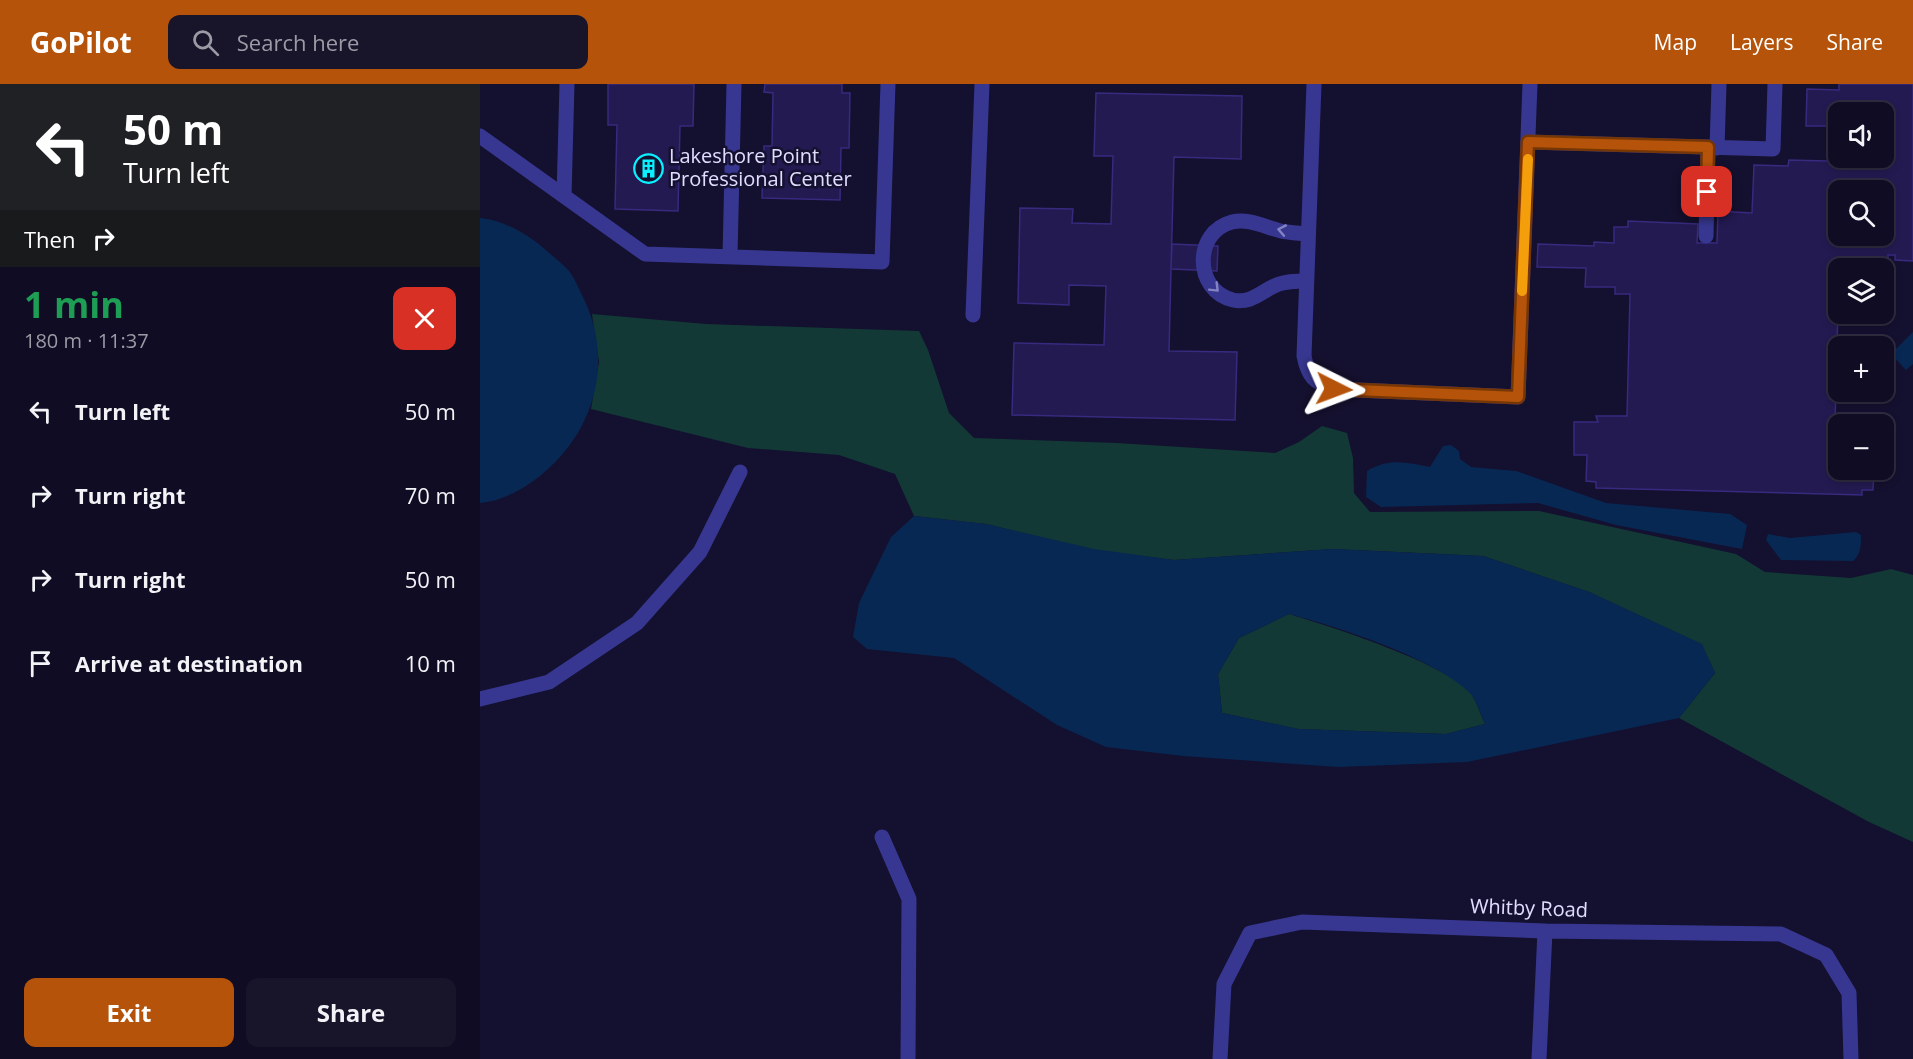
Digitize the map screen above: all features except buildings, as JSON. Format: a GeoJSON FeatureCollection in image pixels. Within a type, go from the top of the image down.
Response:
{"type":"FeatureCollection","features":[{"type":"Feature","properties":{"kind":"street"},"geometry":{"type":"LineString","coordinates":[[564,196],[567,84]]}},
{"type":"Feature","properties":{"kind":"street"},"geometry":{"type":"LineString","coordinates":[[730,256],[734,84]]}},
{"type":"Feature","properties":{"kind":"street"},"geometry":{"type":"LineString","coordinates":[[480,136],[645,254],[882,262],[888,84]]}},
{"type":"Feature","properties":{"kind":"street"},"geometry":{"type":"LineString","coordinates":[[973,315],[982,84]]}},
{"type":"Feature","properties":{"kind":"street"},"geometry":{"type":"LineString","coordinates":[[1314,84],[1304,356],[1308,373],[1318,384],[1334,389],[1518,397],[1530,84]]}},
{"type":"Feature","properties":{"kind":"street"},"geometry":{"type":"LineString","coordinates":[[1706,236],[1719,84]]}},
{"type":"Feature","properties":{"kind":"street"},"geometry":{"type":"LineString","coordinates":[[1528,142],[1773,149],[1775,84]]}},
{"type":"Feature","properties":{"kind":"street"},"geometry":{"type":"LineString","coordinates":[[1306,281],[1278,284],[1259,297],[1233,300],[1220,294],[1210,285],[1204,273],[1202,260],[1204,247],[1210,236],[1220,227],[1232,222],[1244,221],[1284,232],[1308,234]]}},
{"type":"Feature","properties":{"kind":"street"},"geometry":{"type":"LineString","coordinates":[[480,699],[549,682],[637,623],[700,552],[740,472]]}},
{"type":"Feature","properties":{"kind":"street"},"geometry":{"type":"LineString","coordinates":[[882,837],[909,899],[908,1059]]}},
{"type":"Feature","properties":{"kind":"street","name":"Whitby Road"},"geometry":{"type":"LineString","coordinates":[[1220,1059],[1224,984],[1250,933],[1302,922],[1545,931],[1781,934],[1826,955],[1849,993],[1851,1059]]}},
{"type":"Feature","properties":{"kind":"street"},"geometry":{"type":"LineString","coordinates":[[1539,1059],[1545,931]]}},
{"type":"Feature","properties":{"kind":"green space"},"geometry":{"type":"Polygon","coordinates":[[[592,314],[706,324],[919,331],[928,350],[949,413],[974,438],[1117,443],[1275,453],[1299,442],[1322,426],[1347,433],[1353,458],[1354,493],[1370,512],[1539,511],[1736,554],[1765,572],[1851,578],[1891,569],[1913,575],[1913,842],[1869,822],[1679,718],[1715,673],[1701,644],[1589,592],[1483,556],[1333,549],[1174,560],[1095,550],[986,524],[914,516],[895,474],[839,455],[748,448],[591,409],[599,362],[592,314]]]}},
{"type":"Feature","properties":{"kind":"green space"},"geometry":{"type":"Polygon","coordinates":[[[1289,614],[1387,647],[1440,671],[1460,683],[1472,695],[1485,724],[1446,734],[1298,729],[1222,713],[1218,674],[1239,638],[1289,614]]]}},
{"type":"Feature","properties":{"kind":"water"},"geometry":{"type":"Polygon","coordinates":[[[480,218],[508,225],[525,235],[569,271],[591,318],[597,341],[598,365],[589,410],[579,431],[565,451],[548,469],[526,486],[508,496],[480,503],[480,218]]]}},
{"type":"Feature","properties":{"kind":"water"},"geometry":{"type":"Polygon","coordinates":[[[1913,332],[1913,364],[1906,370],[1894,357],[1894,351],[1913,332]]]}},
{"type":"Feature","properties":{"kind":"water"},"geometry":{"type":"Polygon","coordinates":[[[1451,445],[1459,451],[1460,459],[1471,467],[1516,471],[1606,503],[1730,514],[1747,525],[1742,549],[1616,525],[1538,503],[1381,507],[1366,497],[1367,471],[1390,463],[1430,467],[1443,446],[1451,445]]]}},
{"type":"Feature","properties":{"kind":"water"},"geometry":{"type":"Polygon","coordinates":[[[914,516],[986,524],[1094,549],[1174,560],[1333,549],[1483,556],[1589,592],[1702,644],[1715,673],[1679,718],[1467,762],[1338,767],[1183,756],[1106,747],[1057,725],[954,658],[867,649],[853,637],[859,603],[891,537],[914,516]],[[1289,614],[1239,638],[1218,674],[1222,713],[1298,729],[1446,734],[1485,724],[1472,695],[1453,679],[1409,655],[1358,635],[1289,614]]]}},
{"type":"Feature","properties":{"kind":"water"},"geometry":{"type":"Polygon","coordinates":[[[1856,532],[1861,535],[1861,546],[1853,561],[1781,560],[1766,540],[1768,534],[1790,538],[1856,532]]]}},
{"type":"Feature","properties":{"kind":"slow traffic"},"geometry":{"type":"LineString","coordinates":[[1522,291],[1528,159]]}},
{"type":"Feature","properties":{"kind":"place","name":"Lakeshore Point Professional Center"},"geometry":{"type":"Point","coordinates":[648,168]}},
{"type":"Feature","properties":{"kind":"route"},"geometry":{"type":"LineString","coordinates":[[1334,389],[1518,397],[1528,142],[1708,147],[1707,192]]}}]}
